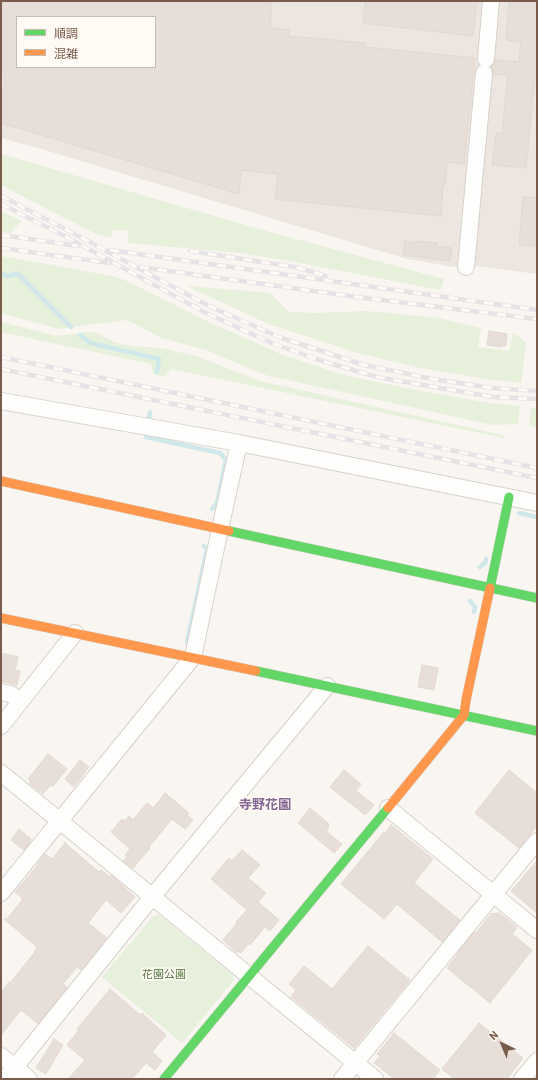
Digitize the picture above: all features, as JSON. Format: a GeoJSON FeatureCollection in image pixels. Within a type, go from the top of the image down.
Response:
{"type":"FeatureCollection","features":[{"type":"Feature","properties":{"kind":"street"},"geometry":{"type":"LineString","coordinates":[[466,267],[491,1]]}},
{"type":"Feature","properties":{"kind":"street"},"geometry":{"type":"LineString","coordinates":[[1,401],[240,443],[537,503]]}},
{"type":"Feature","properties":{"kind":"street"},"geometry":{"type":"LineString","coordinates":[[1,893],[193,657],[240,443]]}},
{"type":"Feature","properties":{"kind":"street"},"geometry":{"type":"LineString","coordinates":[[1,481],[537,598]]}},
{"type":"Feature","properties":{"kind":"street"},"geometry":{"type":"LineString","coordinates":[[164,1079],[464,715],[509,497]]}},
{"type":"Feature","properties":{"kind":"street"},"geometry":{"type":"LineString","coordinates":[[1,618],[193,657],[537,731]]}},
{"type":"Feature","properties":{"kind":"street"},"geometry":{"type":"LineString","coordinates":[[1,726],[74,634]]}},
{"type":"Feature","properties":{"kind":"street"},"geometry":{"type":"LineString","coordinates":[[10,1073],[152,897],[327,686]]}},
{"type":"Feature","properties":{"kind":"street"},"geometry":{"type":"LineString","coordinates":[[1,692],[11,694],[20,702]]}},
{"type":"Feature","properties":{"kind":"street"},"geometry":{"type":"LineString","coordinates":[[1,773],[375,1079]]}},
{"type":"Feature","properties":{"kind":"street"},"geometry":{"type":"LineString","coordinates":[[388,808],[537,930]]}},
{"type":"Feature","properties":{"kind":"street"},"geometry":{"type":"LineString","coordinates":[[342,1079],[537,841]]}},
{"type":"Feature","properties":{"kind":"street"},"geometry":{"type":"LineString","coordinates":[[1,1056],[10,1073],[29,1079]]}},
{"type":"Feature","properties":{"kind":"street"},"geometry":{"type":"LineString","coordinates":[[522,1079],[537,1061]]}},
{"type":"Feature","properties":{"kind":"shaded area"},"geometry":{"type":"Polygon","coordinates":[[[1,1],[537,1],[537,274],[478,266],[454,267],[407,259],[1,138],[1,1]]]}},
{"type":"Feature","properties":{"kind":"green space"},"geometry":{"type":"Polygon","coordinates":[[[1,154],[259,229],[444,279],[440,290],[241,253],[128,243],[128,230],[113,230],[111,238],[96,234],[1,185],[1,154]]]}},
{"type":"Feature","properties":{"kind":"green space"},"geometry":{"type":"Polygon","coordinates":[[[1,211],[22,221],[10,233],[1,232],[1,211]]]}},
{"type":"Feature","properties":{"kind":"green space"},"geometry":{"type":"Polygon","coordinates":[[[1,256],[112,276],[127,281],[213,324],[283,355],[344,375],[489,403],[520,406],[518,424],[493,425],[265,375],[209,351],[162,338],[127,320],[59,329],[1,313],[1,256]]]}},
{"type":"Feature","properties":{"kind":"green space"},"geometry":{"type":"Polygon","coordinates":[[[187,286],[270,293],[289,312],[318,313],[366,311],[438,318],[481,328],[478,347],[509,351],[513,333],[519,336],[526,344],[521,383],[421,368],[354,352],[266,323],[187,286]]]}},
{"type":"Feature","properties":{"kind":"green space"},"geometry":{"type":"Polygon","coordinates":[[[1,322],[57,336],[88,332],[97,333],[116,343],[132,346],[161,348],[196,356],[260,381],[502,435],[504,438],[171,369],[165,377],[153,374],[151,364],[1,332],[1,322]]]}},
{"type":"Feature","properties":{"kind":"green space"},"geometry":{"type":"Polygon","coordinates":[[[531,408],[537,408],[537,427],[529,426],[531,408]]]}},
{"type":"Feature","properties":{"kind":"green space","name":"花園公園"},"geometry":{"type":"Polygon","coordinates":[[[154,915],[159,915],[233,975],[233,981],[182,1043],[102,977],[154,915]]]}},
{"type":"Feature","properties":{"kind":"building"},"geometry":{"type":"Polygon","coordinates":[[[1,1],[272,1],[270,28],[289,30],[289,36],[366,43],[365,47],[475,58],[464,164],[447,162],[445,185],[443,185],[441,216],[275,199],[278,174],[241,170],[239,194],[1,123],[5,74],[1,74],[1,1]]]}},
{"type":"Feature","properties":{"kind":"building"},"geometry":{"type":"Polygon","coordinates":[[[365,1],[477,1],[473,36],[363,23],[365,1]]]}},
{"type":"Feature","properties":{"kind":"building"},"geometry":{"type":"Polygon","coordinates":[[[509,1],[537,1],[537,78],[535,78],[526,168],[492,165],[496,133],[502,133],[508,75],[493,74],[493,69],[491,67],[495,60],[519,62],[521,42],[507,40],[506,38],[509,1]]]}},
{"type":"Feature","properties":{"kind":"building"},"geometry":{"type":"Polygon","coordinates":[[[523,197],[537,198],[537,246],[519,245],[523,197]]]}},
{"type":"Feature","properties":{"kind":"building"},"geometry":{"type":"Polygon","coordinates":[[[405,241],[417,243],[417,241],[437,243],[436,246],[452,248],[450,261],[403,255],[405,241]]]}},
{"type":"Feature","properties":{"kind":"building"},"geometry":{"type":"Polygon","coordinates":[[[489,331],[507,334],[506,346],[502,345],[502,347],[487,345],[489,331]]]}},
{"type":"Feature","properties":{"kind":"building"},"geometry":{"type":"Polygon","coordinates":[[[1,653],[18,657],[15,670],[20,671],[17,685],[1,681],[1,653]]]}},
{"type":"Feature","properties":{"kind":"building"},"geometry":{"type":"Polygon","coordinates":[[[422,665],[438,668],[434,690],[418,687],[422,665]]]}},
{"type":"Feature","properties":{"kind":"building"},"geometry":{"type":"Polygon","coordinates":[[[48,754],[67,769],[53,786],[51,785],[43,794],[29,783],[31,781],[28,779],[48,754]]]}},
{"type":"Feature","properties":{"kind":"building"},"geometry":{"type":"Polygon","coordinates":[[[80,760],[89,767],[74,787],[65,779],[80,760]]]}},
{"type":"Feature","properties":{"kind":"building"},"geometry":{"type":"Polygon","coordinates":[[[344,770],[361,784],[356,791],[374,805],[365,815],[330,787],[344,770]]]}},
{"type":"Feature","properties":{"kind":"building"},"geometry":{"type":"Polygon","coordinates":[[[509,770],[537,793],[537,826],[519,848],[475,813],[509,770]]]}},
{"type":"Feature","properties":{"kind":"building"},"geometry":{"type":"Polygon","coordinates":[[[165,793],[189,813],[187,815],[193,820],[185,829],[172,819],[133,868],[123,861],[127,857],[125,855],[130,849],[111,832],[122,819],[125,821],[129,816],[133,820],[147,803],[153,808],[165,793]]]}},
{"type":"Feature","properties":{"kind":"building"},"geometry":{"type":"Polygon","coordinates":[[[310,808],[329,824],[329,828],[326,831],[342,844],[334,853],[298,823],[310,808]]]}},
{"type":"Feature","properties":{"kind":"building"},"geometry":{"type":"Polygon","coordinates":[[[391,825],[433,859],[414,883],[460,920],[442,942],[397,904],[384,919],[341,884],[391,825]]]}},
{"type":"Feature","properties":{"kind":"building"},"geometry":{"type":"Polygon","coordinates":[[[19,829],[31,839],[24,850],[11,840],[19,829]]]}},
{"type":"Feature","properties":{"kind":"building"},"geometry":{"type":"Polygon","coordinates":[[[65,843],[99,872],[101,870],[110,877],[111,875],[135,897],[121,913],[106,900],[88,923],[107,938],[81,970],[77,967],[63,984],[67,987],[38,1024],[21,1010],[1,1035],[1,992],[35,952],[37,947],[4,919],[7,919],[23,899],[15,892],[45,854],[52,859],[65,843]]]}},
{"type":"Feature","properties":{"kind":"building"},"geometry":{"type":"Polygon","coordinates":[[[242,850],[260,865],[248,878],[266,893],[258,902],[279,920],[270,931],[265,927],[250,945],[249,943],[241,953],[238,951],[237,953],[223,940],[247,910],[211,879],[229,858],[232,861],[242,850]]]}},
{"type":"Feature","properties":{"kind":"building"},"geometry":{"type":"Polygon","coordinates":[[[537,861],[537,913],[511,891],[537,861]]]}},
{"type":"Feature","properties":{"kind":"building"},"geometry":{"type":"Polygon","coordinates":[[[499,913],[517,927],[512,934],[532,950],[490,1003],[447,968],[474,932],[476,933],[491,914],[499,913]]]}},
{"type":"Feature","properties":{"kind":"building"},"geometry":{"type":"Polygon","coordinates":[[[368,946],[410,980],[354,1048],[291,997],[296,990],[289,984],[304,966],[332,989],[368,946]]]}},
{"type":"Feature","properties":{"kind":"building"},"geometry":{"type":"Polygon","coordinates":[[[110,989],[140,1015],[142,1013],[166,1035],[152,1052],[162,1061],[155,1070],[146,1063],[132,1079],[68,1079],[85,1060],[67,1045],[79,1030],[77,1029],[110,989]]]}},
{"type":"Feature","properties":{"kind":"building"},"geometry":{"type":"Polygon","coordinates":[[[479,1023],[523,1058],[507,1079],[455,1079],[442,1069],[479,1023]]]}},
{"type":"Feature","properties":{"kind":"building"},"geometry":{"type":"Polygon","coordinates":[[[394,1033],[440,1070],[433,1079],[394,1079],[374,1063],[380,1056],[377,1054],[394,1033]]]}},
{"type":"Feature","properties":{"kind":"building"},"geometry":{"type":"Polygon","coordinates":[[[54,1039],[63,1045],[46,1074],[36,1068],[54,1039]]]}},
{"type":"Feature","properties":{"kind":"waterway"},"geometry":{"type":"LineString","coordinates":[[1,274],[7,276],[18,274],[71,327]]}},
{"type":"Feature","properties":{"kind":"waterway"},"geometry":{"type":"LineString","coordinates":[[80,335],[90,343],[159,359],[157,372]]}},
{"type":"Feature","properties":{"kind":"waterway"},"geometry":{"type":"LineString","coordinates":[[149,418],[150,412]]}},
{"type":"Feature","properties":{"kind":"waterway"},"geometry":{"type":"LineString","coordinates":[[146,437],[220,453],[226,460],[217,503],[212,509]]}},
{"type":"Feature","properties":{"kind":"waterway"},"geometry":{"type":"LineString","coordinates":[[519,513],[537,517]]}},
{"type":"Feature","properties":{"kind":"waterway"},"geometry":{"type":"LineString","coordinates":[[187,642],[207,550],[204,546]]}},
{"type":"Feature","properties":{"kind":"waterway"},"geometry":{"type":"LineString","coordinates":[[480,567],[485,563],[486,559]]}},
{"type":"Feature","properties":{"kind":"waterway"},"geometry":{"type":"LineString","coordinates":[[470,601],[475,607],[474,612]]}},
{"type":"Feature","properties":{"kind":"railway"},"geometry":{"type":"LineString","coordinates":[[1,196],[211,307],[279,337],[364,365],[433,379],[492,388],[537,391]]}},
{"type":"Feature","properties":{"kind":"railway"},"geometry":{"type":"LineString","coordinates":[[1,204],[70,239],[206,313],[274,344],[322,361],[377,377],[492,397],[537,399]]}},
{"type":"Feature","properties":{"kind":"railway"},"geometry":{"type":"LineString","coordinates":[[1,235],[78,246]]}},
{"type":"Feature","properties":{"kind":"railway"},"geometry":{"type":"LineString","coordinates":[[1,248],[109,263]]}},
{"type":"Feature","properties":{"kind":"railway"},"geometry":{"type":"LineString","coordinates":[[110,250],[537,310]]}},
{"type":"Feature","properties":{"kind":"railway"},"geometry":{"type":"LineString","coordinates":[[190,251],[295,267],[326,276]]}},
{"type":"Feature","properties":{"kind":"railway"},"geometry":{"type":"LineString","coordinates":[[140,267],[357,297],[537,319]]}},
{"type":"Feature","properties":{"kind":"railway"},"geometry":{"type":"LineString","coordinates":[[1,357],[537,468]]}},
{"type":"Feature","properties":{"kind":"railway"},"geometry":{"type":"LineString","coordinates":[[1,369],[537,478]]}},
{"type":"Feature","properties":{"kind":"traffic: fast"},"geometry":{"type":"LineString","coordinates":[[490,588],[509,497]]}},
{"type":"Feature","properties":{"kind":"traffic: fast"},"geometry":{"type":"LineString","coordinates":[[229,531],[537,598]]}},
{"type":"Feature","properties":{"kind":"traffic: fast"},"geometry":{"type":"LineString","coordinates":[[256,671],[537,731]]}},
{"type":"Feature","properties":{"kind":"traffic: fast"},"geometry":{"type":"LineString","coordinates":[[164,1079],[388,808]]}},
{"type":"Feature","properties":{"kind":"traffic: slow"},"geometry":{"type":"LineString","coordinates":[[1,481],[229,531]]}},
{"type":"Feature","properties":{"kind":"traffic: slow"},"geometry":{"type":"LineString","coordinates":[[388,808],[464,715],[490,588]]}},
{"type":"Feature","properties":{"kind":"traffic: slow"},"geometry":{"type":"LineString","coordinates":[[1,618],[256,671]]}},
{"type":"Feature","properties":{"kind":"district","name":"寺野花園"},"geometry":{"type":"Point","coordinates":[265,805]}}]}
